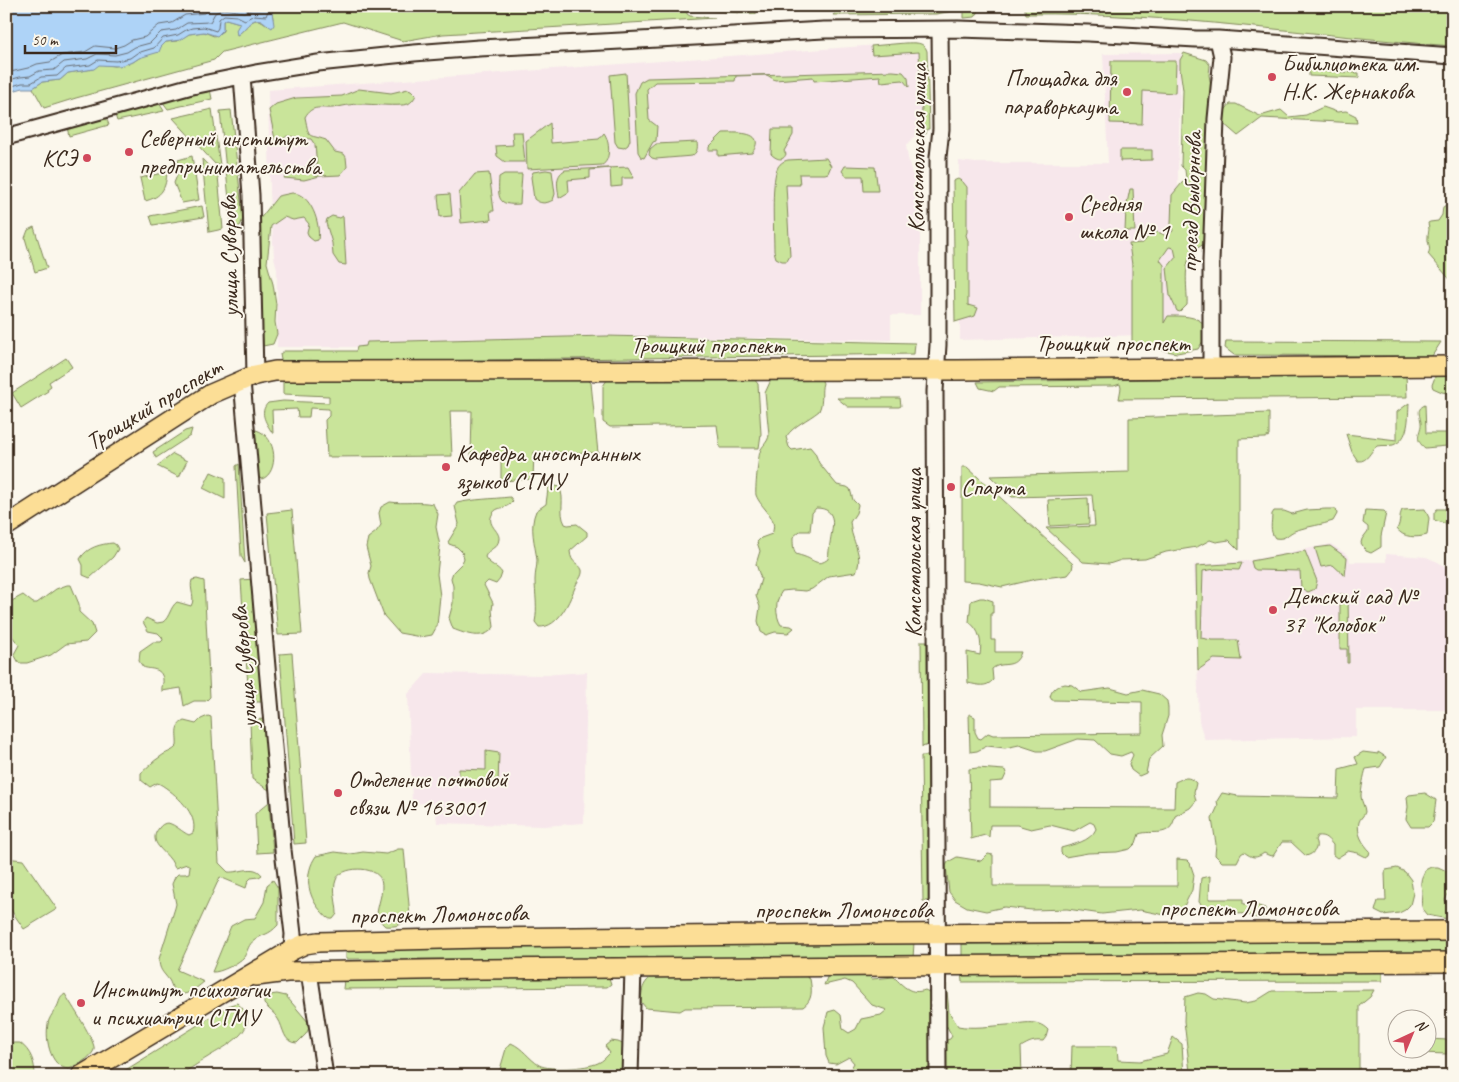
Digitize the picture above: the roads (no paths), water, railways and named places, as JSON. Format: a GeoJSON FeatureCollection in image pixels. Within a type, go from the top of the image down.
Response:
{"type":"FeatureCollection","features":[{"type":"Feature","properties":{"kind":"main road","name":"Троицкий проспект"},"geometry":{"type":"LineString","coordinates":[[6,526],[211,394],[248,378],[275,371],[936,370],[1453,366]]}},
{"type":"Feature","properties":{"kind":"main road","name":"проспект Ломоносова"},"geometry":{"type":"LineString","coordinates":[[81,1076],[292,950],[311,943],[341,940],[873,934],[1453,931]]}},
{"type":"Feature","properties":{"kind":"main road","name":"проспект Ломоносова"},"geometry":{"type":"LineString","coordinates":[[245,978],[266,974],[309,972],[1453,962]]}},
{"type":"Feature","properties":{"kind":"street"},"geometry":{"type":"LineString","coordinates":[[6,136],[188,87],[242,76],[318,63],[479,48],[884,28],[1053,32],[1218,39],[1453,56]]}},
{"type":"Feature","properties":{"kind":"street","name":"Комсомольская улица"},"geometry":{"type":"LineString","coordinates":[[938,1076],[936,370],[938,345],[938,157],[941,129],[940,30]]}},
{"type":"Feature","properties":{"kind":"street","name":"проезд Выборнова"},"geometry":{"type":"LineString","coordinates":[[1211,368],[1211,262],[1216,119],[1222,57],[1218,39]]}},
{"type":"Feature","properties":{"kind":"street","name":"улица Суворова"},"geometry":{"type":"LineString","coordinates":[[242,76],[251,195],[248,378],[283,850],[293,934],[292,950]]}},
{"type":"Feature","properties":{"kind":"street"},"geometry":{"type":"LineString","coordinates":[[630,1076],[633,968]]}},
{"type":"Feature","properties":{"kind":"street"},"geometry":{"type":"LineString","coordinates":[[309,972],[325,1076]]}},
{"type":"Feature","properties":{"kind":"water"},"geometry":{"type":"Polygon","coordinates":[[[6,6],[278,6],[272,12],[274,25],[272,28],[261,20],[257,20],[251,22],[237,35],[236,30],[240,23],[226,19],[223,21],[223,30],[217,36],[204,32],[189,34],[180,40],[166,42],[159,52],[139,58],[133,62],[119,66],[99,65],[94,69],[68,73],[60,80],[42,82],[33,88],[23,88],[6,93],[6,6]]]}},
{"type":"Feature","properties":{"kind":"place","name":"Бибилиотека им. Н.К. Жернакова"},"geometry":{"type":"Point","coordinates":[1272,77]}},
{"type":"Feature","properties":{"kind":"place","name":"Площадка для параворкаута"},"geometry":{"type":"Point","coordinates":[1127,92]}},
{"type":"Feature","properties":{"kind":"place","name":"Северный институт предпринимательства"},"geometry":{"type":"Point","coordinates":[129,152]}},
{"type":"Feature","properties":{"kind":"place","name":"КСЭ"},"geometry":{"type":"Point","coordinates":[87,158]}},
{"type":"Feature","properties":{"kind":"place","name":"Средняя школа № 1"},"geometry":{"type":"Point","coordinates":[1069,217]}},
{"type":"Feature","properties":{"kind":"place","name":"Кафедра иностранных языков СГМУ"},"geometry":{"type":"Point","coordinates":[446,467]}},
{"type":"Feature","properties":{"kind":"place","name":"Спарта"},"geometry":{"type":"Point","coordinates":[951,487]}},
{"type":"Feature","properties":{"kind":"place","name":"Детский сад № 37 \"Колобок\""},"geometry":{"type":"Point","coordinates":[1273,610]}},
{"type":"Feature","properties":{"kind":"place","name":"Отделение почтовой связи № 163001"},"geometry":{"type":"Point","coordinates":[338,793]}},
{"type":"Feature","properties":{"kind":"place","name":"Институт психологии и психиатрии СГМУ"},"geometry":{"type":"Point","coordinates":[81,1003]}}]}
